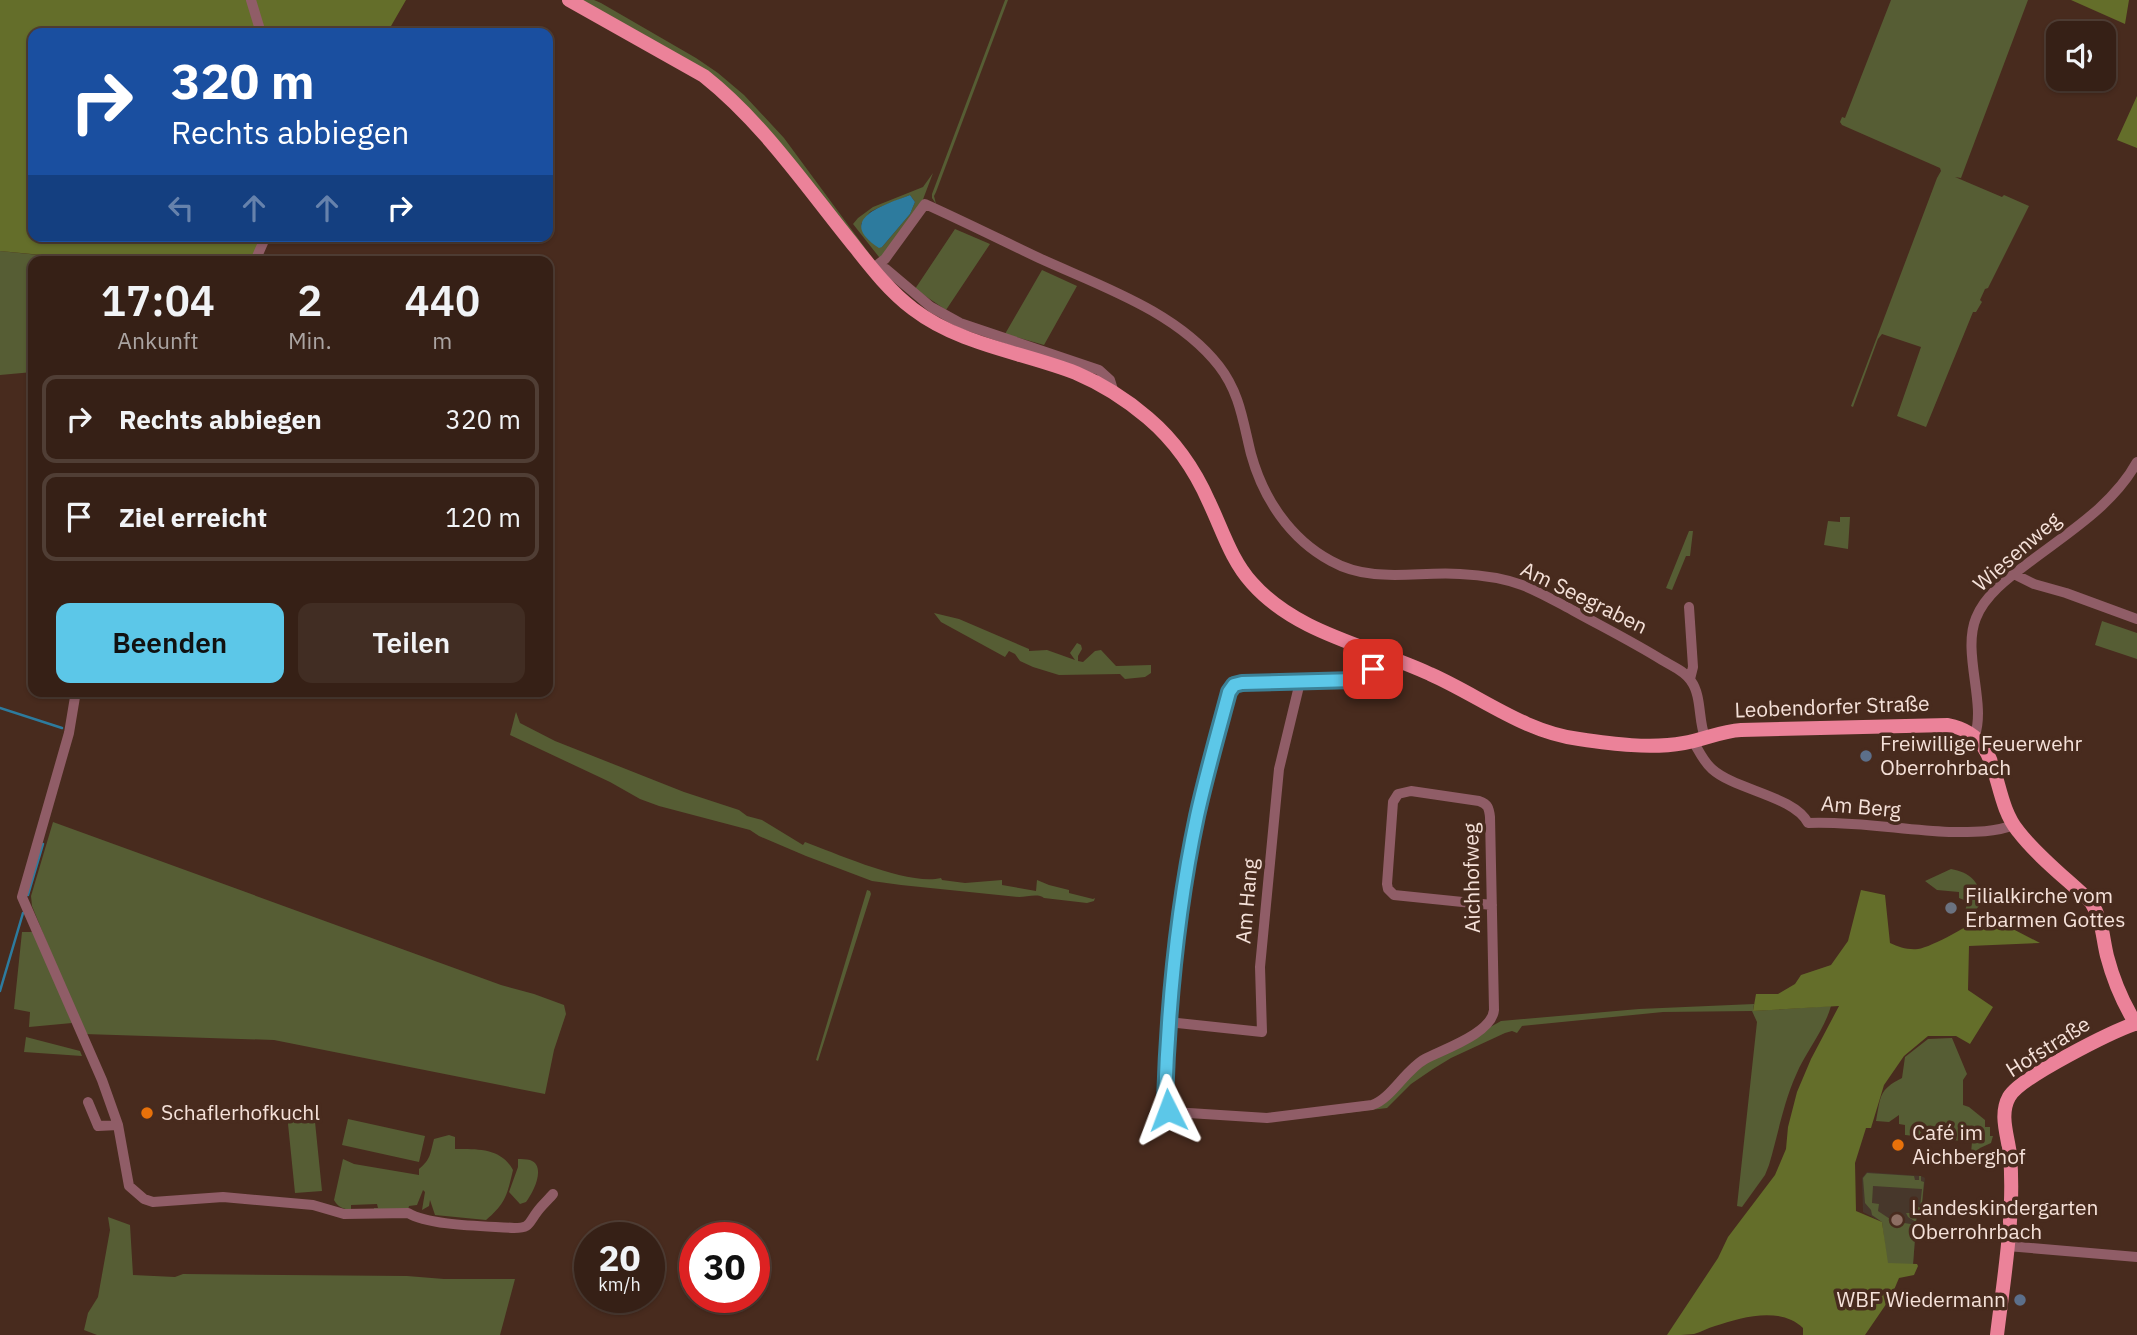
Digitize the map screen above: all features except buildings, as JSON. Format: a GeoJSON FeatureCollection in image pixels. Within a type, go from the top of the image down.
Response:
{"type":"FeatureCollection","features":[{"type":"Feature","properties":{"kind":"main road","name":"Leobendorfer Straße"},"geometry":{"type":"LineString","coordinates":[[569,0],[704,76],[718,87],[755,123],[901,300],[940,326],[983,344],[1078,374],[1114,393],[1152,421],[1188,463],[1205,492],[1238,563],[1259,590],[1297,619],[1432,675],[1529,725],[1578,739],[1648,745],[1699,739],[1741,730],[1948,725],[1975,735]]}},
{"type":"Feature","properties":{"kind":"main road"},"geometry":{"type":"LineString","coordinates":[[1975,735],[1989,757],[2014,825],[2025,839],[2091,902],[2102,923],[2107,956],[2118,989],[2137,1023]]}},
{"type":"Feature","properties":{"kind":"main road","name":"Hofstraße"},"geometry":{"type":"LineString","coordinates":[[1997,1335],[2007,1246],[2010,1167],[2004,1118],[2006,1105],[2011,1094],[2021,1084],[2115,1031],[2137,1023]]}},
{"type":"Feature","properties":{"kind":"street"},"geometry":{"type":"LineString","coordinates":[[251,0],[259,28]]}},
{"type":"Feature","properties":{"kind":"street","name":"Am Seegraben"},"geometry":{"type":"LineString","coordinates":[[872,268],[885,259],[925,204],[1126,298],[1167,321],[1194,341],[1218,365],[1240,404],[1262,486],[1283,520],[1313,550],[1350,570],[1400,576],[1461,574],[1514,582],[1642,648],[1690,678]]}},
{"type":"Feature","properties":{"kind":"street","name":"Wiesenweg"},"geometry":{"type":"LineString","coordinates":[[1975,735],[1978,722],[1972,663],[1973,627],[1980,609],[2014,574],[2107,502],[2122,486],[2137,462]]}},
{"type":"Feature","properties":{"kind":"street"},"geometry":{"type":"LineString","coordinates":[[2014,574],[2034,584],[2137,619]]}},
{"type":"Feature","properties":{"kind":"street"},"geometry":{"type":"LineString","coordinates":[[1689,607],[1693,667],[1690,678],[1695,688],[1699,739]]}},
{"type":"Feature","properties":{"kind":"street"},"geometry":{"type":"LineString","coordinates":[[1168,1022],[1184,888],[1197,816],[1229,692],[1234,685],[1246,683],[1363,678],[1370,673],[1379,654]]}},
{"type":"Feature","properties":{"kind":"street","name":"Am Hang"},"geometry":{"type":"LineString","coordinates":[[1168,1022],[1262,1032],[1260,967],[1279,769],[1300,682]]}},
{"type":"Feature","properties":{"kind":"street"},"geometry":{"type":"LineString","coordinates":[[75,697],[69,733],[22,897],[102,1080],[118,1125],[129,1186],[144,1199],[153,1202],[223,1197],[313,1205],[344,1214],[408,1213],[447,1222],[514,1228],[524,1228],[531,1224],[537,1212],[553,1194]]}},
{"type":"Feature","properties":{"kind":"street","name":"Am Berg"},"geometry":{"type":"LineString","coordinates":[[1699,739],[1703,759],[1717,773],[1799,810],[1808,823],[1824,822],[1911,831],[1969,832],[1997,830],[2014,825]]}},
{"type":"Feature","properties":{"kind":"street","name":"Aichhofweg"},"geometry":{"type":"LineString","coordinates":[[1168,1022],[1165,1101],[1168,1110],[1176,1113],[1258,1118],[1378,1103],[1416,1065],[1479,1031],[1493,1018],[1492,905],[1490,817],[1487,805],[1479,801],[1411,791],[1398,794],[1393,802],[1387,884],[1391,893],[1492,905]]}},
{"type":"Feature","properties":{"kind":"street"},"geometry":{"type":"LineString","coordinates":[[88,1102],[98,1126],[118,1125]]}},
{"type":"Feature","properties":{"kind":"street"},"geometry":{"type":"LineString","coordinates":[[2007,1246],[2137,1257]]}},
{"type":"Feature","properties":{"kind":"shaded area","name":"Landeskindergarten Oberrohrbach"},"geometry":{"type":"Polygon","coordinates":[[[1867,1172],[1925,1178],[1921,1214],[1917,1214],[1913,1265],[1882,1222],[1863,1212],[1862,1178],[1867,1172]]]}},
{"type":"Feature","properties":{"kind":"green space"},"geometry":{"type":"Polygon","coordinates":[[[0,0],[406,0],[390,28],[28,28],[28,242],[268,242],[260,256],[52,256],[0,251],[0,0]]]}},
{"type":"Feature","properties":{"kind":"green space"},"geometry":{"type":"Polygon","coordinates":[[[579,0],[601,3],[696,58],[744,95],[784,138],[874,260],[739,101],[579,0]]]}},
{"type":"Feature","properties":{"kind":"green space"},"geometry":{"type":"Polygon","coordinates":[[[1005,0],[1008,0],[934,196],[936,204],[932,194],[1005,0]]]}},
{"type":"Feature","properties":{"kind":"green space"},"geometry":{"type":"Polygon","coordinates":[[[1891,0],[2028,0],[1961,178],[1955,177],[2029,206],[1988,288],[1985,289],[1980,300],[1982,302],[1976,312],[1973,312],[1926,427],[1897,416],[1921,347],[1882,334],[1853,407],[1851,406],[1941,171],[1940,168],[1840,122],[1842,117],[1845,118],[1891,0]]]}},
{"type":"Feature","properties":{"kind":"green space"},"geometry":{"type":"Polygon","coordinates":[[[2071,0],[2129,0],[2125,24],[2071,0]]]}},
{"type":"Feature","properties":{"kind":"green space"},"geometry":{"type":"Polygon","coordinates":[[[2137,96],[2137,148],[2117,140],[2137,96]]]}},
{"type":"Feature","properties":{"kind":"green space"},"geometry":{"type":"Polygon","coordinates":[[[933,173],[922,202],[882,257],[879,257],[853,224],[873,207],[923,187],[933,173]],[[910,195],[870,212],[861,224],[866,236],[882,247],[910,214],[915,202],[910,195]]]}},
{"type":"Feature","properties":{"kind":"green space"},"geometry":{"type":"Polygon","coordinates":[[[955,229],[990,244],[946,310],[915,289],[955,229]]]}},
{"type":"Feature","properties":{"kind":"green space"},"geometry":{"type":"Polygon","coordinates":[[[0,251],[48,256],[28,256],[28,372],[0,375],[0,251]]]}},
{"type":"Feature","properties":{"kind":"green space"},"geometry":{"type":"Polygon","coordinates":[[[1042,270],[1077,286],[1044,345],[1005,334],[1042,270]]]}},
{"type":"Feature","properties":{"kind":"green space"},"geometry":{"type":"Polygon","coordinates":[[[1840,517],[1850,517],[1848,549],[1824,545],[1828,521],[1840,522],[1840,517]]]}},
{"type":"Feature","properties":{"kind":"green space"},"geometry":{"type":"Polygon","coordinates":[[[1689,531],[1693,531],[1690,556],[1686,556],[1672,590],[1666,588],[1689,531]]]}},
{"type":"Feature","properties":{"kind":"green space"},"geometry":{"type":"Polygon","coordinates":[[[934,613],[959,619],[1029,651],[1047,650],[1075,660],[1070,653],[1077,643],[1082,649],[1078,661],[1083,662],[1095,651],[1101,650],[1116,666],[1151,665],[1151,673],[1145,677],[1125,679],[1120,674],[1059,675],[1020,661],[1009,651],[1005,657],[941,622],[934,613]]]}},
{"type":"Feature","properties":{"kind":"green space"},"geometry":{"type":"Polygon","coordinates":[[[2102,621],[2137,633],[2137,659],[2095,645],[2102,621]]]}},
{"type":"Feature","properties":{"kind":"green space"},"geometry":{"type":"Polygon","coordinates":[[[516,712],[520,723],[555,741],[684,792],[739,810],[747,816],[762,820],[803,845],[805,842],[873,868],[911,877],[941,878],[965,883],[1002,880],[1002,885],[1036,891],[1037,880],[1069,890],[1069,893],[1095,898],[1087,903],[872,881],[806,856],[750,830],[640,799],[510,735],[516,712]]]}},
{"type":"Feature","properties":{"kind":"green space"},"geometry":{"type":"Polygon","coordinates":[[[53,822],[501,985],[564,1005],[566,1014],[554,1050],[545,1094],[274,1040],[84,1034],[32,906],[31,896],[53,822]]]}},
{"type":"Feature","properties":{"kind":"green space"},"geometry":{"type":"Polygon","coordinates":[[[1951,869],[1965,873],[1977,886],[1979,906],[1972,914],[1967,916],[1967,904],[1959,898],[1959,892],[1937,890],[1925,881],[1951,869]]]}},
{"type":"Feature","properties":{"kind":"green space"},"geometry":{"type":"Polygon","coordinates":[[[867,890],[871,894],[818,1061],[816,1060],[867,890]]]}},
{"type":"Feature","properties":{"kind":"green space"},"geometry":{"type":"Polygon","coordinates":[[[1861,890],[1885,895],[1890,943],[1900,947],[1914,949],[1933,944],[1984,914],[2040,943],[1969,946],[1968,990],[1993,1007],[1970,1044],[1956,1036],[1928,1036],[1904,1056],[1884,1085],[1871,1128],[1866,1128],[1855,1163],[1856,1211],[1882,1222],[1888,1263],[1918,1266],[1914,1275],[1899,1278],[1891,1297],[1865,1335],[1803,1335],[1803,1328],[1794,1321],[1760,1315],[1737,1319],[1694,1334],[1667,1335],[1718,1258],[1728,1237],[1775,1175],[1786,1149],[1788,1127],[1797,1092],[1839,1006],[1753,1011],[1756,994],[1778,994],[1795,984],[1801,975],[1831,965],[1848,941],[1861,890]]]}},
{"type":"Feature","properties":{"kind":"green space"},"geometry":{"type":"Polygon","coordinates":[[[22,932],[34,932],[72,1023],[29,1027],[30,1012],[14,1009],[22,932]]]}},
{"type":"Feature","properties":{"kind":"green space"},"geometry":{"type":"Polygon","coordinates":[[[1754,1004],[1753,1011],[1831,1006],[1791,1086],[1765,1175],[1742,1207],[1737,1206],[1757,1022],[1752,1011],[1663,1012],[1522,1026],[1517,1033],[1505,1033],[1451,1058],[1411,1084],[1387,1108],[1304,1118],[1374,1108],[1412,1071],[1501,1021],[1639,1009],[1754,1004]]]}},
{"type":"Feature","properties":{"kind":"green space"},"geometry":{"type":"Polygon","coordinates":[[[26,1037],[80,1051],[82,1056],[24,1052],[26,1037]]]}},
{"type":"Feature","properties":{"kind":"green space"},"geometry":{"type":"Polygon","coordinates":[[[1952,1038],[1967,1074],[1963,1080],[1963,1105],[1985,1120],[1985,1127],[1990,1127],[1990,1136],[1993,1136],[1991,1143],[1973,1154],[1972,1142],[1905,1135],[1905,1125],[1899,1124],[1899,1115],[1889,1122],[1876,1121],[1880,1100],[1885,1091],[1902,1078],[1905,1057],[1928,1039],[1952,1038]]]}},
{"type":"Feature","properties":{"kind":"green space"},"geometry":{"type":"Polygon","coordinates":[[[314,1112],[322,1191],[295,1193],[287,1114],[314,1112]]]}},
{"type":"Feature","properties":{"kind":"green space"},"geometry":{"type":"Polygon","coordinates":[[[348,1119],[425,1136],[419,1162],[342,1145],[348,1119]]]}},
{"type":"Feature","properties":{"kind":"green space"},"geometry":{"type":"Polygon","coordinates":[[[449,1135],[455,1137],[455,1149],[488,1151],[502,1157],[513,1170],[505,1198],[486,1220],[435,1215],[430,1200],[429,1206],[422,1210],[423,1190],[417,1205],[409,1206],[408,1210],[374,1211],[374,1208],[378,1208],[377,1204],[351,1205],[351,1210],[341,1207],[334,1200],[343,1159],[354,1164],[419,1175],[419,1169],[430,1156],[434,1139],[449,1135]]]}},
{"type":"Feature","properties":{"kind":"green space"},"geometry":{"type":"Polygon","coordinates":[[[518,1159],[530,1160],[538,1168],[537,1180],[529,1198],[520,1204],[509,1192],[518,1167],[518,1159]]]}},
{"type":"Feature","properties":{"kind":"green space","name":"Landeskindergarten Oberrohrbach"},"geometry":{"type":"Polygon","coordinates":[[[1867,1173],[1914,1176],[1915,1180],[1919,1180],[1921,1176],[1921,1181],[1924,1182],[1921,1214],[1917,1214],[1916,1222],[1906,1213],[1913,1213],[1913,1207],[1920,1207],[1922,1189],[1873,1186],[1872,1203],[1879,1204],[1878,1211],[1893,1221],[1916,1225],[1913,1265],[1887,1264],[1882,1222],[1872,1215],[1865,1203],[1863,1178],[1867,1173]]]}},
{"type":"Feature","properties":{"kind":"green space"},"geometry":{"type":"Polygon","coordinates":[[[108,1217],[130,1225],[133,1275],[515,1279],[500,1335],[97,1335],[84,1330],[88,1313],[98,1297],[110,1230],[108,1217]]]}},
{"type":"Feature","properties":{"kind":"water"},"geometry":{"type":"Polygon","coordinates":[[[910,195],[915,202],[910,214],[879,248],[867,238],[862,229],[863,221],[877,209],[910,195]]]}},
{"type":"Feature","properties":{"kind":"waterway"},"geometry":{"type":"LineString","coordinates":[[0,708],[62,728]]}},
{"type":"Feature","properties":{"kind":"waterway"},"geometry":{"type":"LineString","coordinates":[[28,895],[43,844]]}},
{"type":"Feature","properties":{"kind":"waterway"},"geometry":{"type":"LineString","coordinates":[[0,991],[23,913]]}},
{"type":"Feature","properties":{"kind":"place","name":"Freiwillige Feuerwehr Oberrohrbach"},"geometry":{"type":"Point","coordinates":[1866,756]}},
{"type":"Feature","properties":{"kind":"place","name":"Filialkirche vom Erbarmen Gottes"},"geometry":{"type":"Point","coordinates":[1951,908]}},
{"type":"Feature","properties":{"kind":"place","name":"Schaflerhofkuchl"},"geometry":{"type":"Point","coordinates":[147,1113]}},
{"type":"Feature","properties":{"kind":"place","name":"Café im Aichberghof"},"geometry":{"type":"Point","coordinates":[1898,1145]}},
{"type":"Feature","properties":{"kind":"place","name":"Landeskindergarten Oberrohrbach"},"geometry":{"type":"Point","coordinates":[1897,1220]}},
{"type":"Feature","properties":{"kind":"place","name":"WBF Wiedermann"},"geometry":{"type":"Point","coordinates":[2020,1300]}},
{"type":"Feature","properties":{"kind":"route"},"geometry":{"type":"LineString","coordinates":[[1168,1110],[1165,1101],[1168,1022],[1184,888],[1197,816],[1229,692],[1234,685],[1242,683],[1356,680],[1367,676],[1373,669]]}}]}
